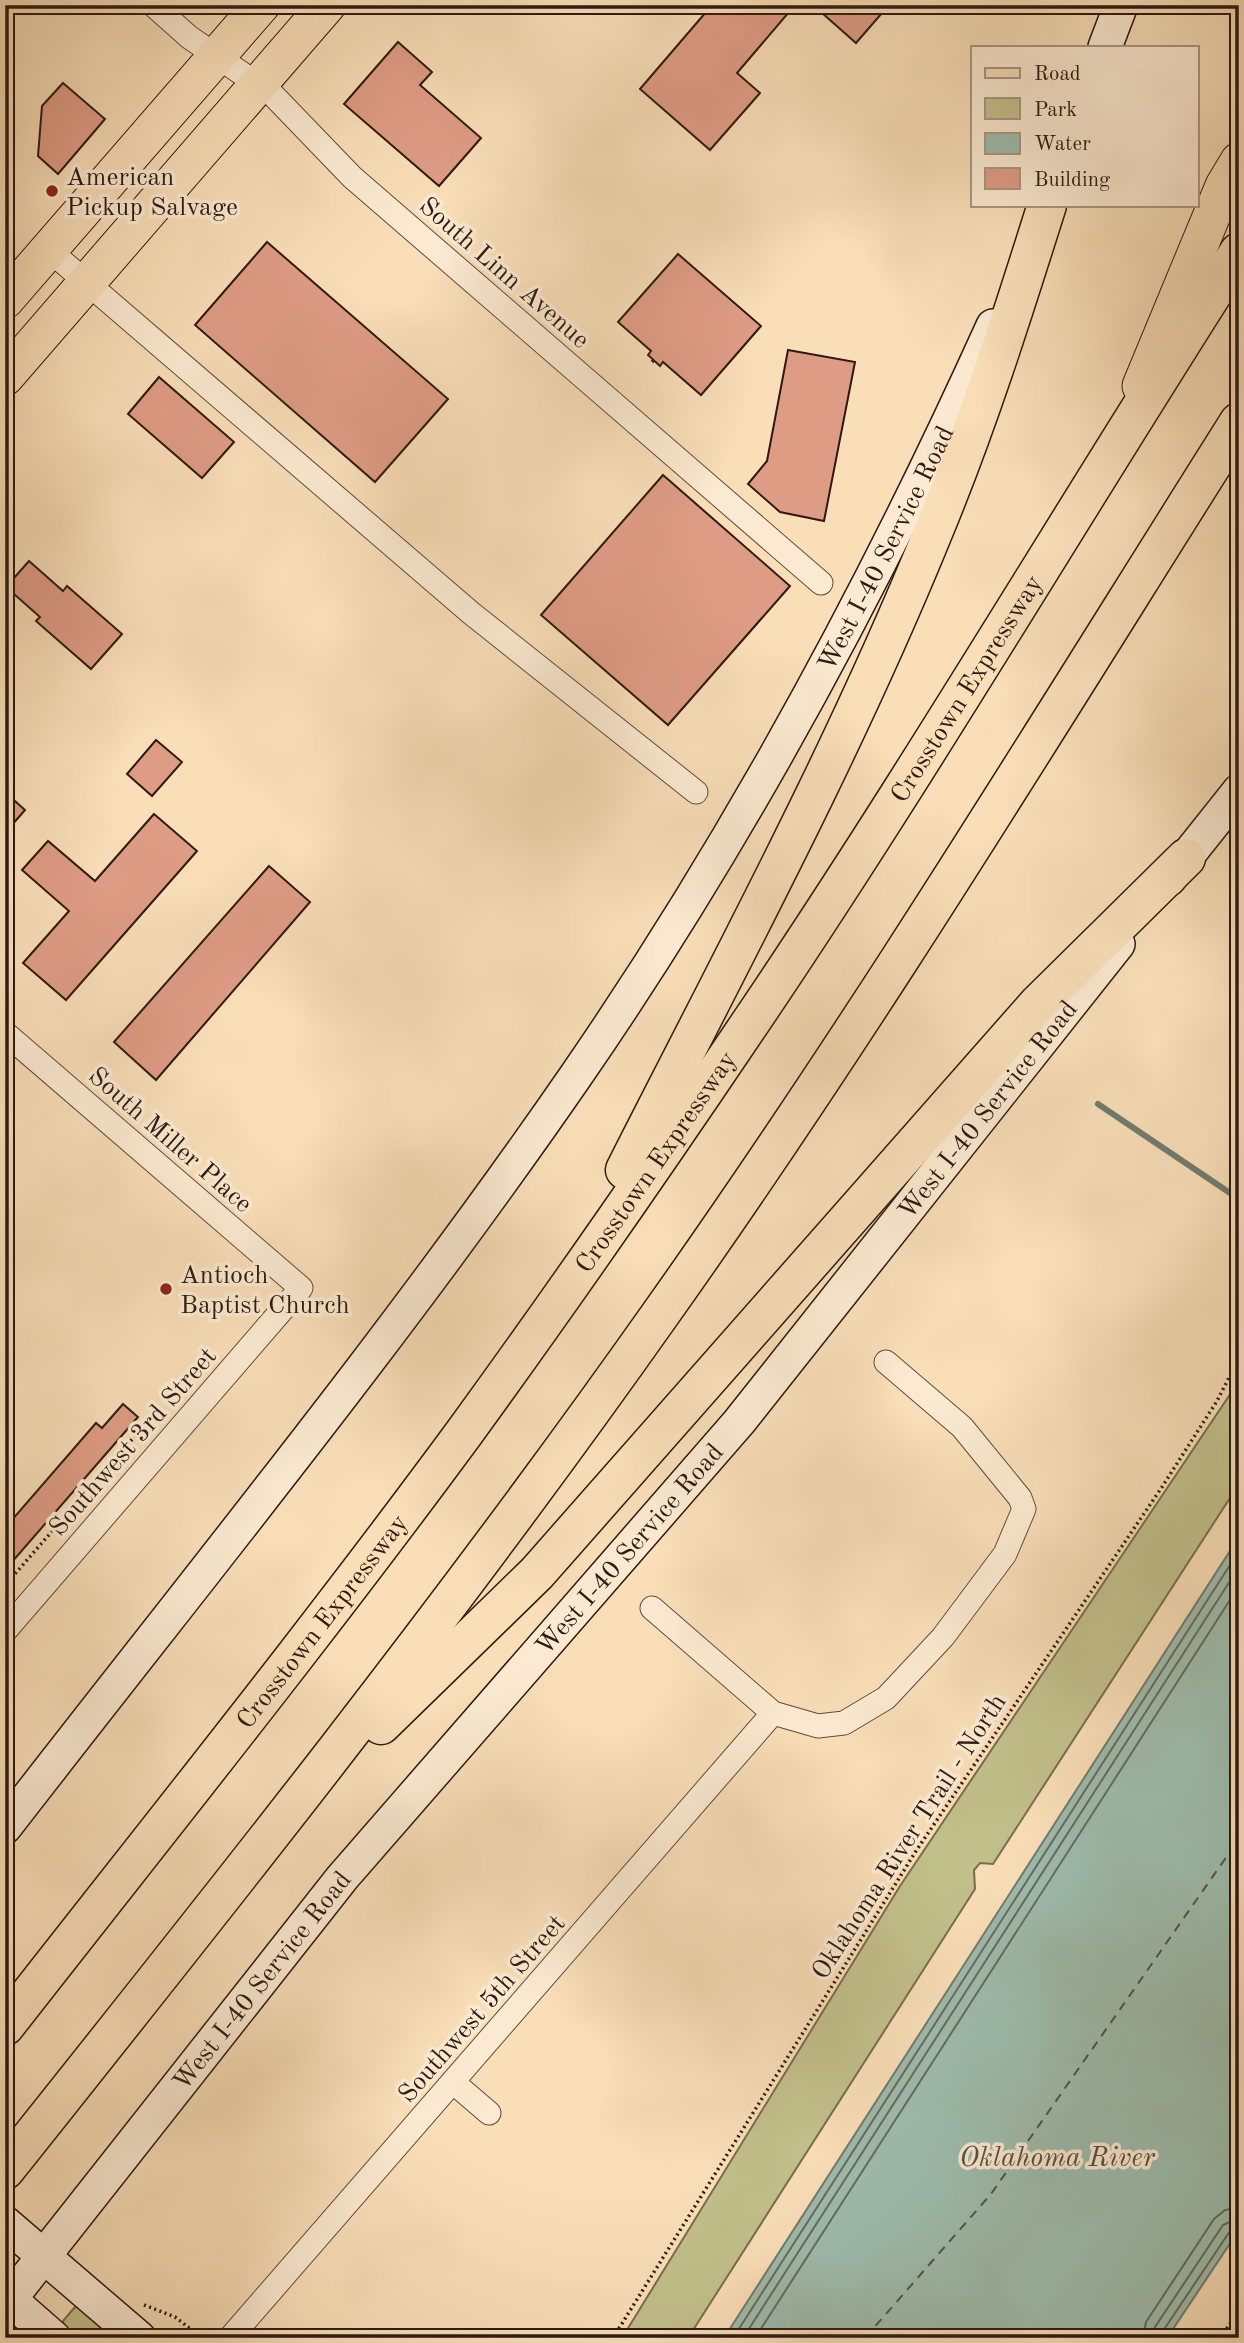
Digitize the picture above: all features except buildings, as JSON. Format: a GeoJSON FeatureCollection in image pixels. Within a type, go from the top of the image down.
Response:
{"type":"FeatureCollection","features":[{"type":"Feature","properties":{"kind":"highway"},"geometry":{"type":"LineString","coordinates":[[559,1300],[821,783],[876,666],[982,409],[1046,206]]}},
{"type":"Feature","properties":{"kind":"highway","name":"Crosstown Expressway"},"geometry":{"type":"LineString","coordinates":[[5,2025],[363,1567],[559,1300],[747,1029],[937,737],[1119,439],[1239,252]]}},
{"type":"Feature","properties":{"kind":"highway"},"geometry":{"type":"LineString","coordinates":[[5,2170],[285,1819],[495,1544],[661,1314],[814,1091],[979,839],[1239,422]]}},
{"type":"Feature","properties":{"kind":"highway"},"geometry":{"type":"LineString","coordinates":[[285,1819],[537,1573],[1038,1004],[1186,858]]}},
{"type":"Feature","properties":{"kind":"main road"},"geometry":{"type":"LineString","coordinates":[[5,300],[261,5]]}},
{"type":"Feature","properties":{"kind":"main road"},"geometry":{"type":"LineString","coordinates":[[5,377],[327,5]]}},
{"type":"Feature","properties":{"kind":"main road"},"geometry":{"type":"LineString","coordinates":[[1105,46],[1121,5]]}},
{"type":"Feature","properties":{"kind":"main road"},"geometry":{"type":"LineString","coordinates":[[1119,439],[1224,186],[1239,161]]}},
{"type":"Feature","properties":{"kind":"main road","name":"West I-40 Service Road"},"geometry":{"type":"LineString","coordinates":[[5,1827],[462,1234],[575,1077],[645,972],[721,848],[836,646],[958,404],[1046,206]]}},
{"type":"Feature","properties":{"kind":"main road","name":"West I-40 Service Road"},"geometry":{"type":"LineString","coordinates":[[8,2297],[45,2257],[342,1878],[756,1401],[1239,791]]}},
{"type":"Feature","properties":{"kind":"main road"},"geometry":{"type":"LineString","coordinates":[[5,2222],[139,2338]]}},
{"type":"Feature","properties":{"kind":"main road"},"geometry":{"type":"LineString","coordinates":[[8,2297],[54,2338]]}},
{"type":"Feature","properties":{"kind":"street","name":"South Linn Avenue"},"geometry":{"type":"LineString","coordinates":[[153,5],[303,123],[352,177],[821,583]]}},
{"type":"Feature","properties":{"kind":"street"},"geometry":{"type":"LineString","coordinates":[[49,250],[471,613],[696,792]]}},
{"type":"Feature","properties":{"kind":"street","name":"South Miller Place"},"geometry":{"type":"LineString","coordinates":[[5,1033],[301,1288]]}},
{"type":"Feature","properties":{"kind":"street","name":"Southwest 3rd Street"},"geometry":{"type":"LineString","coordinates":[[5,1631],[301,1288]]}},
{"type":"Feature","properties":{"kind":"street"},"geometry":{"type":"LineString","coordinates":[[652,1608],[773,1713],[818,1726],[844,1723],[886,1698],[967,1608],[1005,1555],[1024,1508],[1020,1498],[962,1427],[886,1362]]}},
{"type":"Feature","properties":{"kind":"street","name":"Southwest 5th Street"},"geometry":{"type":"LineString","coordinates":[[230,2338],[773,1713]]}},
{"type":"Feature","properties":{"kind":"street"},"geometry":{"type":"LineString","coordinates":[[454,2083],[489,2113]]}},
{"type":"Feature","properties":{"kind":"path","name":"Oklahoma River Trail - North"},"geometry":{"type":"LineString","coordinates":[[613,2338],[916,1851],[1162,1487],[1217,1401],[1239,1358]]}},
{"type":"Feature","properties":{"kind":"path"},"geometry":{"type":"LineString","coordinates":[[8,1582],[140,1430],[132,1423]]}},
{"type":"Feature","properties":{"kind":"path"},"geometry":{"type":"LineString","coordinates":[[134,2300],[174,2317],[202,2338]]}},
{"type":"Feature","properties":{"kind":"path"},"geometry":{"type":"LineString","coordinates":[[1220,2338],[1239,2309]]}},
{"type":"Feature","properties":{"kind":"green space"},"geometry":{"type":"Polygon","coordinates":[[[1239,1381],[1239,1484],[993,1864],[980,1863],[974,1870],[975,1889],[688,2338],[622,2338],[900,1886],[1239,1381]]]}},
{"type":"Feature","properties":{"kind":"green space"},"geometry":{"type":"Polygon","coordinates":[[[82,2306],[119,2338],[75,2338],[65,2329],[63,2321],[75,2307],[82,2306]]]}},
{"type":"Feature","properties":{"kind":"water","name":"Oklahoma River"},"geometry":{"type":"Polygon","coordinates":[[[1239,1537],[1239,2230],[1167,2338],[724,2338],[1239,1537]]]}},
{"type":"Feature","properties":{"kind":"waterway"},"geometry":{"type":"LineString","coordinates":[[1098,1104],[1230,1193]]}},
{"type":"Feature","properties":{"kind":"ferry route"},"geometry":{"type":"LineString","coordinates":[[865,2338],[991,2194],[1239,1839]]}},
{"type":"Feature","properties":{"kind":"place","name":"American Pickup Salvage"},"geometry":{"type":"Point","coordinates":[52,191]}},
{"type":"Feature","properties":{"kind":"place","name":"Antioch Baptist Church"},"geometry":{"type":"Point","coordinates":[166,1289]}}]}
